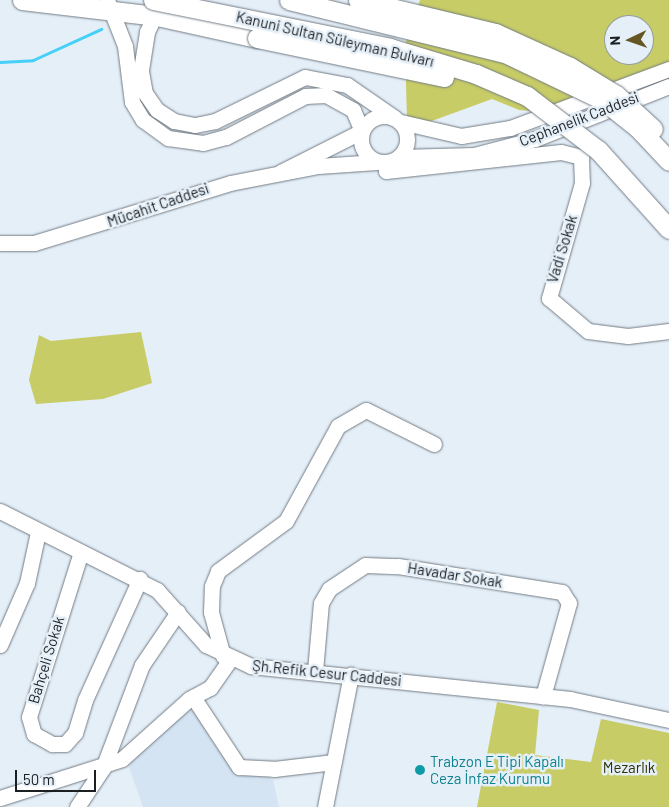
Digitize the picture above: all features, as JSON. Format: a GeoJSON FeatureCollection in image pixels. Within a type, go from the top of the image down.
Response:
{"type":"FeatureCollection","features":[{"type":"Feature","properties":{"kind":"main road"},"geometry":{"type":"LineString","coordinates":[[22,0],[109,5],[157,5],[257,38],[476,85],[521,107],[588,151],[641,198]]}},
{"type":"Feature","properties":{"kind":"main road","name":"Kanuni Sultan Süleyman Bulvarı"},"geometry":{"type":"LineString","coordinates":[[289,0],[504,53],[603,100],[638,128],[669,160]]}},
{"type":"Feature","properties":{"kind":"main road"},"geometry":{"type":"LineString","coordinates":[[358,0],[495,33],[570,67],[634,107],[656,132],[669,160]]}},
{"type":"Feature","properties":{"kind":"main road","name":"Kanuni Sultan Süleyman Bulvarı"},"geometry":{"type":"LineString","coordinates":[[157,5],[390,48],[476,74],[526,96],[598,150],[669,229]]}},
{"type":"Feature","properties":{"kind":"street"},"geometry":{"type":"LineString","coordinates":[[109,5],[125,46],[132,102],[143,120],[168,138],[203,143],[226,137],[305,96],[342,101],[353,110],[362,131],[362,146],[387,161],[408,137],[398,120],[347,85],[305,77],[215,121],[195,125],[174,121],[157,110],[146,93],[141,71],[147,32],[157,5]]}},
{"type":"Feature","properties":{"kind":"street"},"geometry":{"type":"LineString","coordinates":[[281,172],[362,131],[372,119],[398,120],[461,136],[510,128],[669,69]]}},
{"type":"Feature","properties":{"kind":"street","name":"Cephanelik Caddesi"},"geometry":{"type":"LineString","coordinates":[[387,161],[474,155],[535,138],[669,86]]}},
{"type":"Feature","properties":{"kind":"street","name":"Mücahit Caddesi"},"geometry":{"type":"LineString","coordinates":[[0,243],[34,243],[128,217],[191,192],[281,172],[387,161],[386,171],[561,152],[581,157]]}},
{"type":"Feature","properties":{"kind":"street","name":"Vadi Sokak"},"geometry":{"type":"LineString","coordinates":[[581,157],[582,183],[549,298],[588,331],[628,336],[669,331]]}},
{"type":"Feature","properties":{"kind":"street"},"geometry":{"type":"LineString","coordinates":[[0,798],[103,768],[137,749],[193,697],[210,688],[227,657],[211,612],[212,586],[218,571],[286,522],[338,426],[366,410],[434,444]]}},
{"type":"Feature","properties":{"kind":"street","name":"Şh.Refik Cesur Caddesi"},"geometry":{"type":"LineString","coordinates":[[0,510],[38,532],[140,579],[178,612],[206,644],[227,657],[251,666],[315,671],[544,696],[669,720]]}},
{"type":"Feature","properties":{"kind":"street"},"geometry":{"type":"LineString","coordinates":[[0,645],[27,583],[38,532]]}},
{"type":"Feature","properties":{"kind":"street","name":"Bahçeli Sokak"},"geometry":{"type":"LineString","coordinates":[[81,552],[29,717],[34,734],[52,744],[65,744],[75,733],[88,692],[140,579]]}},
{"type":"Feature","properties":{"kind":"street","name":"Havadar Sokak"},"geometry":{"type":"LineString","coordinates":[[315,671],[321,603],[329,589],[365,565],[398,566],[562,592],[569,604],[544,696]]}},
{"type":"Feature","properties":{"kind":"street"},"geometry":{"type":"LineString","coordinates":[[77,807],[103,768],[142,665],[178,612]]}},
{"type":"Feature","properties":{"kind":"street"},"geometry":{"type":"LineString","coordinates":[[325,807],[351,675]]}},
{"type":"Feature","properties":{"kind":"street"},"geometry":{"type":"LineString","coordinates":[[193,697],[239,767],[274,768],[334,762]]}},
{"type":"Feature","properties":{"kind":"shaded area"},"geometry":{"type":"Polygon","coordinates":[[[190,705],[234,770],[273,779],[279,807],[143,807],[129,767],[133,757],[190,705]]]}},
{"type":"Feature","properties":{"kind":"green space"},"geometry":{"type":"Polygon","coordinates":[[[420,0],[669,0],[669,75],[562,114],[519,110],[492,99],[429,122],[407,122],[405,44],[420,0]]]}},
{"type":"Feature","properties":{"kind":"green space"},"geometry":{"type":"Polygon","coordinates":[[[141,332],[152,383],[103,399],[36,404],[29,380],[39,335],[51,341],[141,332]]]}},
{"type":"Feature","properties":{"kind":"green space","name":"Mezarlık"},"geometry":{"type":"Polygon","coordinates":[[[497,702],[539,710],[535,755],[591,762],[601,719],[669,733],[669,807],[477,807],[497,702]]]}},
{"type":"Feature","properties":{"kind":"waterway"},"geometry":{"type":"LineString","coordinates":[[0,62],[33,60],[101,29]]}},
{"type":"Feature","properties":{"kind":"place","name":"Trabzon E Tipi Kapalı Ceza İnfaz Kurumu"},"geometry":{"type":"Point","coordinates":[420,770]}}]}
